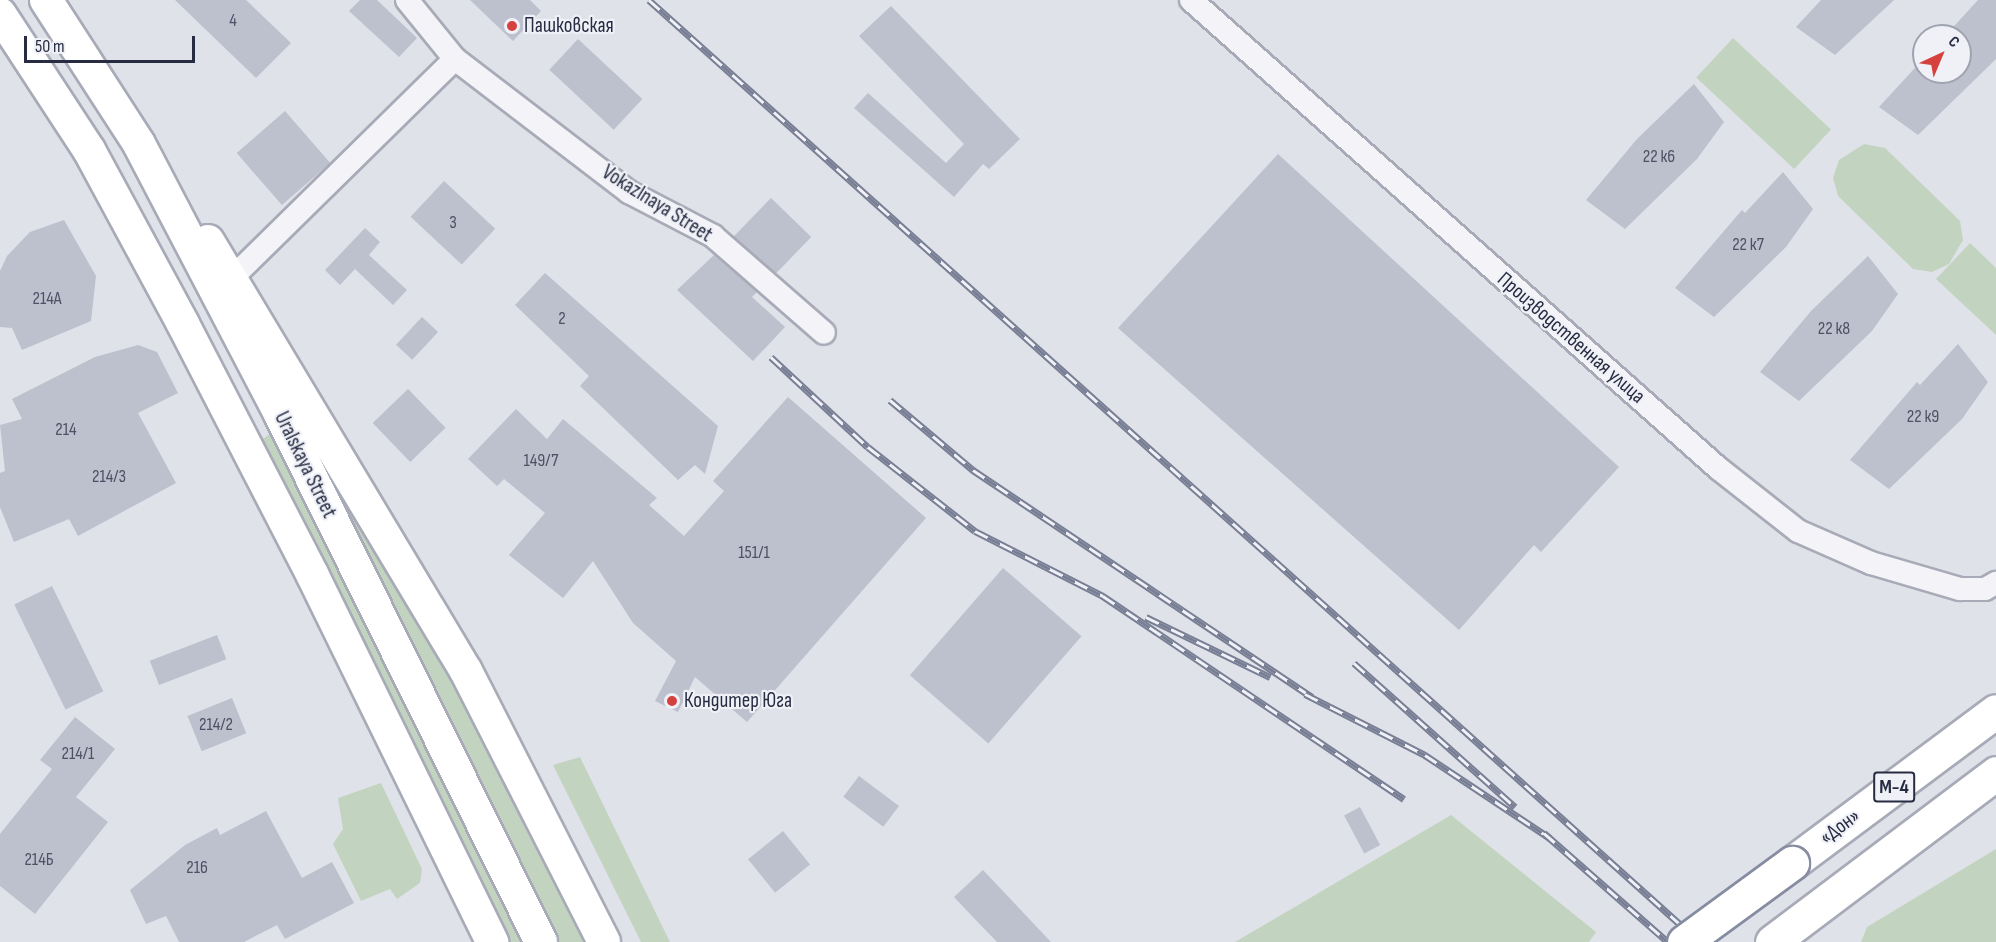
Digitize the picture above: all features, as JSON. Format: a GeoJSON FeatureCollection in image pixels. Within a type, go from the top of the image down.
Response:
{"type":"FeatureCollection","features":[{"type":"Feature","properties":{"kind":"highway","name":"«Дон»"},"geometry":{"type":"LineString","coordinates":[[1684,942],[1996,711]]}},
{"type":"Feature","properties":{"kind":"highway","name":"М-4"},"geometry":{"type":"LineString","coordinates":[[1772,942],[1996,773]]}},
{"type":"Feature","properties":{"kind":"main road","name":"Uralskaya Street"},"geometry":{"type":"LineString","coordinates":[[46,0],[140,144],[280,414],[541,942]]}},
{"type":"Feature","properties":{"kind":"main road","name":"Uralskaya Street"},"geometry":{"type":"LineString","coordinates":[[0,14],[89,150],[183,324],[312,574],[492,942]]}},
{"type":"Feature","properties":{"kind":"main road"},"geometry":{"type":"LineString","coordinates":[[140,144],[233,277],[466,671],[604,942]]}},
{"type":"Feature","properties":{"kind":"street","name":"Vokazlnaya Street"},"geometry":{"type":"LineString","coordinates":[[407,0],[455,59],[629,192],[713,236],[824,333]]}},
{"type":"Feature","properties":{"kind":"street","name":"Производственная улица"},"geometry":{"type":"LineString","coordinates":[[1191,0],[1718,468],[1798,531],[1871,563],[1960,589],[1996,583]]}},
{"type":"Feature","properties":{"kind":"street"},"geometry":{"type":"LineString","coordinates":[[233,277],[455,59]]}},
{"type":"Feature","properties":{"kind":"green space"},"geometry":{"type":"Polygon","coordinates":[[[1733,38],[1831,129],[1794,169],[1696,77],[1733,38]]]}},
{"type":"Feature","properties":{"kind":"green space"},"geometry":{"type":"Polygon","coordinates":[[[1864,144],[1885,148],[1960,221],[1963,240],[1949,264],[1932,272],[1913,269],[1838,196],[1833,178],[1839,160],[1864,144]]]}},
{"type":"Feature","properties":{"kind":"green space"},"geometry":{"type":"Polygon","coordinates":[[[1970,243],[1996,268],[1996,335],[1936,279],[1970,243]]]}},
{"type":"Feature","properties":{"kind":"green space"},"geometry":{"type":"Polygon","coordinates":[[[271,433],[530,942],[506,942],[257,443],[271,433]]]}},
{"type":"Feature","properties":{"kind":"green space"},"geometry":{"type":"Polygon","coordinates":[[[316,439],[483,734],[592,942],[552,942],[323,486],[316,439]]]}},
{"type":"Feature","properties":{"kind":"green space"},"geometry":{"type":"Polygon","coordinates":[[[580,757],[670,942],[641,942],[553,765],[580,757]]]}},
{"type":"Feature","properties":{"kind":"green space"},"geometry":{"type":"Polygon","coordinates":[[[381,783],[422,869],[420,883],[397,899],[390,889],[361,901],[333,844],[343,829],[338,798],[381,783]]]}},
{"type":"Feature","properties":{"kind":"green space"},"geometry":{"type":"Polygon","coordinates":[[[1451,815],[1596,932],[1589,942],[1235,942],[1451,815]]]}},
{"type":"Feature","properties":{"kind":"green space"},"geometry":{"type":"Polygon","coordinates":[[[1996,849],[1996,942],[1861,942],[1867,927],[1996,849]]]}},
{"type":"Feature","properties":{"kind":"building"},"geometry":{"type":"Polygon","coordinates":[[[175,0],[246,0],[291,43],[256,78],[175,0]]]}},
{"type":"Feature","properties":{"kind":"building"},"geometry":{"type":"Polygon","coordinates":[[[360,0],[377,0],[417,38],[399,57],[349,11],[360,0]]]}},
{"type":"Feature","properties":{"kind":"building","name":"Пашковская"},"geometry":{"type":"Polygon","coordinates":[[[470,0],[530,0],[541,11],[513,41],[470,0]]]}},
{"type":"Feature","properties":{"kind":"building"},"geometry":{"type":"Polygon","coordinates":[[[1821,0],[1894,0],[1835,55],[1796,27],[1821,0]]]}},
{"type":"Feature","properties":{"kind":"building"},"geometry":{"type":"Polygon","coordinates":[[[1978,0],[1996,0],[1996,59],[1972,82],[1972,24],[1956,24],[1978,0]]]}},
{"type":"Feature","properties":{"kind":"building"},"geometry":{"type":"Polygon","coordinates":[[[891,6],[1020,139],[989,169],[983,164],[954,197],[854,108],[868,93],[946,163],[964,144],[859,36],[891,6]]]}},
{"type":"Feature","properties":{"kind":"building"},"geometry":{"type":"Polygon","coordinates":[[[578,39],[642,99],[614,130],[549,70],[578,39]]]}},
{"type":"Feature","properties":{"kind":"building"},"geometry":{"type":"Polygon","coordinates":[[[1912,71],[1912,84],[1970,84],[1918,135],[1879,107],[1912,71]]]}},
{"type":"Feature","properties":{"kind":"building"},"geometry":{"type":"Polygon","coordinates":[[[1694,84],[1724,122],[1697,159],[1625,229],[1586,200],[1637,139],[1694,84]]]}},
{"type":"Feature","properties":{"kind":"building"},"geometry":{"type":"Polygon","coordinates":[[[285,111],[330,163],[282,205],[237,153],[285,111]]]}},
{"type":"Feature","properties":{"kind":"building"},"geometry":{"type":"Polygon","coordinates":[[[1278,154],[1619,467],[1541,552],[1534,545],[1459,630],[1118,328],[1278,154]]]}},
{"type":"Feature","properties":{"kind":"building"},"geometry":{"type":"Polygon","coordinates":[[[1783,172],[1813,209],[1786,247],[1714,317],[1675,288],[1742,210],[1745,213],[1783,172]]]}},
{"type":"Feature","properties":{"kind":"building"},"geometry":{"type":"Polygon","coordinates":[[[444,181],[495,229],[462,265],[411,217],[444,181]]]}},
{"type":"Feature","properties":{"kind":"building"},"geometry":{"type":"Polygon","coordinates":[[[771,198],[811,237],[774,276],[733,237],[771,198]]]}},
{"type":"Feature","properties":{"kind":"building"},"geometry":{"type":"Polygon","coordinates":[[[64,220],[96,276],[91,321],[22,350],[12,328],[0,327],[0,271],[7,256],[30,232],[64,220]]]}},
{"type":"Feature","properties":{"kind":"building"},"geometry":{"type":"Polygon","coordinates":[[[365,228],[380,242],[369,255],[407,290],[393,305],[355,269],[340,285],[325,270],[365,228]]]}},
{"type":"Feature","properties":{"kind":"building"},"geometry":{"type":"Polygon","coordinates":[[[714,255],[757,292],[752,297],[785,327],[753,361],[677,290],[714,255]]]}},
{"type":"Feature","properties":{"kind":"building"},"geometry":{"type":"Polygon","coordinates":[[[1868,256],[1898,294],[1872,331],[1799,401],[1760,372],[1811,311],[1868,256]]]}},
{"type":"Feature","properties":{"kind":"building"},"geometry":{"type":"Polygon","coordinates":[[[545,273],[718,426],[705,474],[695,465],[678,480],[580,386],[589,376],[515,305],[545,273]]]}},
{"type":"Feature","properties":{"kind":"building"},"geometry":{"type":"Polygon","coordinates":[[[422,317],[438,332],[412,360],[396,345],[422,317]]]}},
{"type":"Feature","properties":{"kind":"building"},"geometry":{"type":"Polygon","coordinates":[[[1958,344],[1988,382],[1962,419],[1889,489],[1850,460],[1917,382],[1920,385],[1958,344]]]}},
{"type":"Feature","properties":{"kind":"building"},"geometry":{"type":"Polygon","coordinates":[[[138,345],[157,352],[178,393],[138,413],[176,483],[78,536],[69,519],[14,542],[0,507],[0,473],[5,471],[0,425],[22,419],[12,399],[95,357],[138,345]]]}},
{"type":"Feature","properties":{"kind":"building"},"geometry":{"type":"Polygon","coordinates":[[[408,389],[446,428],[410,462],[373,423],[408,389]]]}},
{"type":"Feature","properties":{"kind":"building"},"geometry":{"type":"Polygon","coordinates":[[[788,397],[926,518],[747,722],[695,677],[678,712],[655,701],[676,661],[633,623],[593,561],[563,598],[509,555],[545,513],[504,479],[497,486],[468,459],[516,409],[547,439],[563,419],[657,498],[649,505],[684,536],[724,491],[713,481],[788,397]]]}},
{"type":"Feature","properties":{"kind":"building"},"geometry":{"type":"Polygon","coordinates":[[[1003,568],[1081,636],[988,743],[910,675],[1003,568]]]}},
{"type":"Feature","properties":{"kind":"building"},"geometry":{"type":"Polygon","coordinates":[[[52,586],[103,691],[66,710],[14,604],[52,586]]]}},
{"type":"Feature","properties":{"kind":"building"},"geometry":{"type":"Polygon","coordinates":[[[217,635],[226,659],[159,685],[150,661],[217,635]]]}},
{"type":"Feature","properties":{"kind":"building"},"geometry":{"type":"Polygon","coordinates":[[[232,698],[246,733],[202,751],[187,716],[232,698]]]}},
{"type":"Feature","properties":{"kind":"building"},"geometry":{"type":"Polygon","coordinates":[[[75,717],[115,749],[76,797],[108,822],[35,914],[0,886],[0,834],[52,769],[40,760],[75,717]]]}},
{"type":"Feature","properties":{"kind":"building"},"geometry":{"type":"Polygon","coordinates":[[[859,776],[899,806],[883,827],[843,797],[859,776]]]}},
{"type":"Feature","properties":{"kind":"building"},"geometry":{"type":"Polygon","coordinates":[[[1360,807],[1380,845],[1364,853],[1344,815],[1360,807]]]}},
{"type":"Feature","properties":{"kind":"building"},"geometry":{"type":"Polygon","coordinates":[[[266,811],[302,878],[332,862],[354,903],[285,939],[277,925],[244,942],[179,942],[166,916],[146,924],[130,890],[185,845],[217,828],[220,835],[266,811]]]}},
{"type":"Feature","properties":{"kind":"building"},"geometry":{"type":"Polygon","coordinates":[[[783,831],[810,864],[775,893],[748,859],[783,831]]]}},
{"type":"Feature","properties":{"kind":"building"},"geometry":{"type":"Polygon","coordinates":[[[983,870],[1051,942],[997,942],[954,897],[983,870]]]}},
{"type":"Feature","properties":{"kind":"railway"},"geometry":{"type":"LineString","coordinates":[[649,0],[1700,942]]}},
{"type":"Feature","properties":{"kind":"railway"},"geometry":{"type":"LineString","coordinates":[[771,357],[868,447],[975,531],[1103,596],[1404,799]]}},
{"type":"Feature","properties":{"kind":"railway"},"geometry":{"type":"LineString","coordinates":[[890,400],[973,470],[1312,697]]}},
{"type":"Feature","properties":{"kind":"railway"},"geometry":{"type":"LineString","coordinates":[[1146,617],[1270,677]]}},
{"type":"Feature","properties":{"kind":"railway"},"geometry":{"type":"LineString","coordinates":[[1354,663],[1515,807]]}},
{"type":"Feature","properties":{"kind":"railway"},"geometry":{"type":"LineString","coordinates":[[1305,694],[1425,755],[1550,838]]}},
{"type":"Feature","properties":{"kind":"railway"},"geometry":{"type":"LineString","coordinates":[[1544,833],[1668,942]]}},
{"type":"Feature","properties":{"kind":"place","name":"Пашковская"},"geometry":{"type":"Point","coordinates":[512,26]}},
{"type":"Feature","properties":{"kind":"place","name":"Кондитер Юга"},"geometry":{"type":"Point","coordinates":[672,701]}}]}
